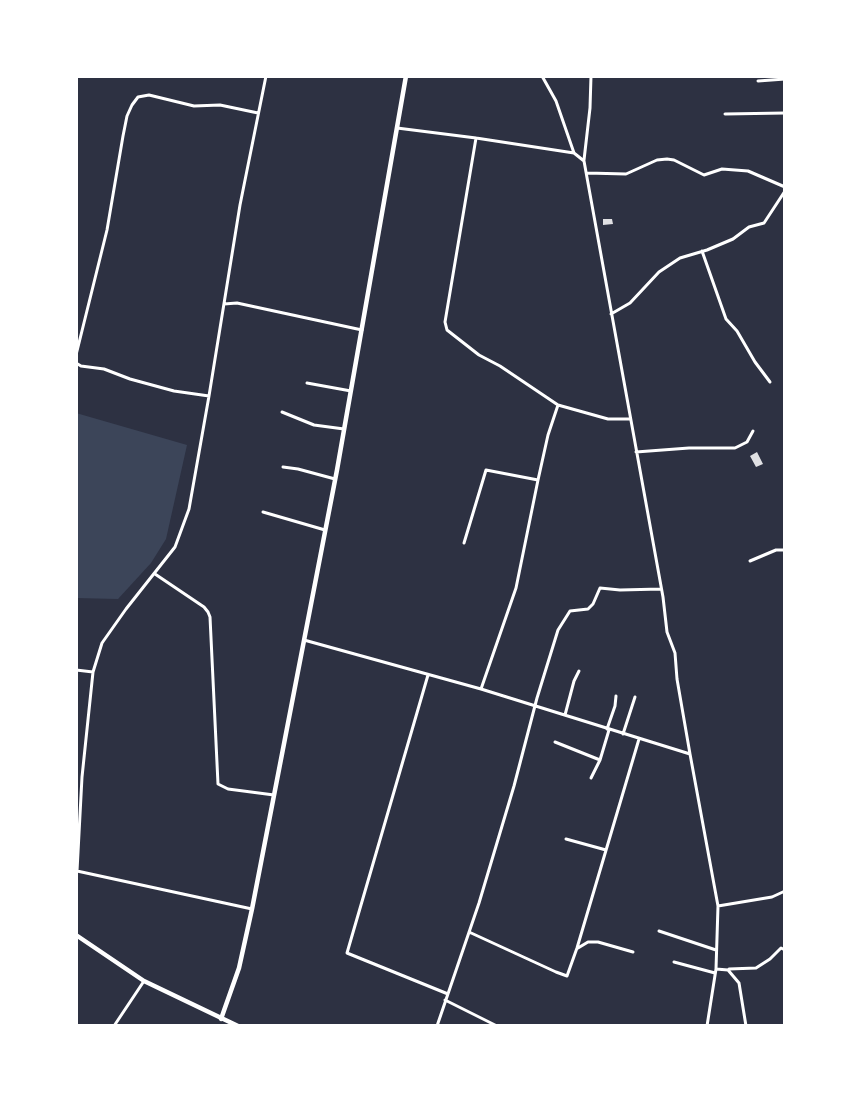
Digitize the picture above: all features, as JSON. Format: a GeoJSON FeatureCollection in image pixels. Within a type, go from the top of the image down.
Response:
{"type":"FeatureCollection","features":[{"type":"Feature","properties":{"kind":"street"},"geometry":{"type":"LineString","coordinates":[[252,909],[76,871],[78,798],[93,672],[102,643],[175,547],[189,509],[240,205],[266,76]]}},
{"type":"Feature","properties":{"kind":"street"},"geometry":{"type":"LineString","coordinates":[[221,1018],[238,968],[252,909],[335,479],[406,76]]}},
{"type":"Feature","properties":{"kind":"street"},"geometry":{"type":"LineString","coordinates":[[542,76],[556,101],[574,153]]}},
{"type":"Feature","properties":{"kind":"street"},"geometry":{"type":"LineString","coordinates":[[591,76],[590,108],[584,160],[667,632],[675,653],[677,679],[718,906],[716,971],[707,1026]]}},
{"type":"Feature","properties":{"kind":"street"},"geometry":{"type":"LineString","coordinates":[[758,81],[785,79]]}},
{"type":"Feature","properties":{"kind":"street"},"geometry":{"type":"LineString","coordinates":[[76,355],[107,230],[127,116],[138,96],[149,95],[194,106],[220,105],[258,113]]}},
{"type":"Feature","properties":{"kind":"street"},"geometry":{"type":"LineString","coordinates":[[725,114],[785,113]]}},
{"type":"Feature","properties":{"kind":"street"},"geometry":{"type":"LineString","coordinates":[[397,128],[574,153],[584,160]]}},
{"type":"Feature","properties":{"kind":"street"},"geometry":{"type":"LineString","coordinates":[[476,138],[445,322],[446,330],[479,355],[500,366],[558,405],[608,419],[630,419]]}},
{"type":"Feature","properties":{"kind":"street"},"geometry":{"type":"LineString","coordinates":[[587,174],[626,174],[657,160],[667,159],[674,160],[704,175],[722,169],[748,171],[785,189],[764,223],[749,227],[733,239],[702,252],[685,255],[668,265],[657,274],[630,304],[612,314]]}},
{"type":"Feature","properties":{"kind":"street"},"geometry":{"type":"LineString","coordinates":[[702,252],[726,320],[737,332],[755,362],[770,382]]}},
{"type":"Feature","properties":{"kind":"street"},"geometry":{"type":"LineString","coordinates":[[224,304],[236,303],[362,330]]}},
{"type":"Feature","properties":{"kind":"street"},"geometry":{"type":"LineString","coordinates":[[76,363],[81,366],[104,369],[130,379],[174,391],[209,396]]}},
{"type":"Feature","properties":{"kind":"street"},"geometry":{"type":"LineString","coordinates":[[307,383],[351,391]]}},
{"type":"Feature","properties":{"kind":"street"},"geometry":{"type":"LineString","coordinates":[[481,689],[516,588],[548,436],[558,405]]}},
{"type":"Feature","properties":{"kind":"street"},"geometry":{"type":"LineString","coordinates":[[282,412],[314,425],[344,428]]}},
{"type":"Feature","properties":{"kind":"street"},"geometry":{"type":"LineString","coordinates":[[636,452],[735,448],[746,442],[753,432]]}},
{"type":"Feature","properties":{"kind":"street"},"geometry":{"type":"LineString","coordinates":[[283,467],[335,479]]}},
{"type":"Feature","properties":{"kind":"street"},"geometry":{"type":"LineString","coordinates":[[464,543],[474,516],[486,470],[538,480]]}},
{"type":"Feature","properties":{"kind":"street"},"geometry":{"type":"LineString","coordinates":[[262,512],[325,530]]}},
{"type":"Feature","properties":{"kind":"street"},"geometry":{"type":"LineString","coordinates":[[750,561],[776,550],[785,550]]}},
{"type":"Feature","properties":{"kind":"street"},"geometry":{"type":"LineString","coordinates":[[155,574],[204,608],[210,617],[218,784],[228,789],[274,796]]}},
{"type":"Feature","properties":{"kind":"street"},"geometry":{"type":"LineString","coordinates":[[437,1026],[469,932],[514,786],[558,630],[570,611],[588,609],[593,604],[600,588],[661,590]]}},
{"type":"Feature","properties":{"kind":"street"},"geometry":{"type":"LineString","coordinates":[[304,640],[481,689],[690,754]]}},
{"type":"Feature","properties":{"kind":"street"},"geometry":{"type":"LineString","coordinates":[[76,670],[93,672]]}},
{"type":"Feature","properties":{"kind":"street"},"geometry":{"type":"LineString","coordinates":[[565,715],[574,681],[579,671]]}},
{"type":"Feature","properties":{"kind":"street"},"geometry":{"type":"LineString","coordinates":[[428,675],[347,953],[448,994]]}},
{"type":"Feature","properties":{"kind":"street"},"geometry":{"type":"LineString","coordinates":[[591,778],[600,760],[616,696]]}},
{"type":"Feature","properties":{"kind":"street"},"geometry":{"type":"LineString","coordinates":[[623,734],[635,696]]}},
{"type":"Feature","properties":{"kind":"street"},"geometry":{"type":"LineString","coordinates":[[469,932],[567,976],[639,739]]}},
{"type":"Feature","properties":{"kind":"street"},"geometry":{"type":"LineString","coordinates":[[555,742],[600,760]]}},
{"type":"Feature","properties":{"kind":"street"},"geometry":{"type":"LineString","coordinates":[[566,838],[606,850]]}},
{"type":"Feature","properties":{"kind":"street"},"geometry":{"type":"LineString","coordinates":[[718,906],[772,897],[785,891]]}},
{"type":"Feature","properties":{"kind":"street"},"geometry":{"type":"LineString","coordinates":[[659,931],[716,950]]}},
{"type":"Feature","properties":{"kind":"street"},"geometry":{"type":"LineString","coordinates":[[76,935],[144,981],[238,1026]]}},
{"type":"Feature","properties":{"kind":"street"},"geometry":{"type":"LineString","coordinates":[[577,948],[588,942],[598,942],[633,952]]}},
{"type":"Feature","properties":{"kind":"street"},"geometry":{"type":"LineString","coordinates":[[674,962],[716,971],[756,968],[770,959],[781,948],[785,950]]}},
{"type":"Feature","properties":{"kind":"street"},"geometry":{"type":"LineString","coordinates":[[728,970],[739,983],[746,1026]]}},
{"type":"Feature","properties":{"kind":"street"},"geometry":{"type":"LineString","coordinates":[[114,1026],[144,981]]}},
{"type":"Feature","properties":{"kind":"street"},"geometry":{"type":"LineString","coordinates":[[445,1000],[497,1026]]}},
{"type":"Feature","properties":{"kind":"shaded area"},"geometry":{"type":"Polygon","coordinates":[[[76,413],[187,445],[166,539],[151,563],[118,599],[76,598],[76,413]]]}},
{"type":"Feature","properties":{"kind":"building"},"geometry":{"type":"Polygon","coordinates":[[[603,219],[612,219],[613,224],[603,225],[603,219]]]}},
{"type":"Feature","properties":{"kind":"building"},"geometry":{"type":"Polygon","coordinates":[[[757,452],[763,464],[756,467],[750,456],[757,452]]]}}]}
